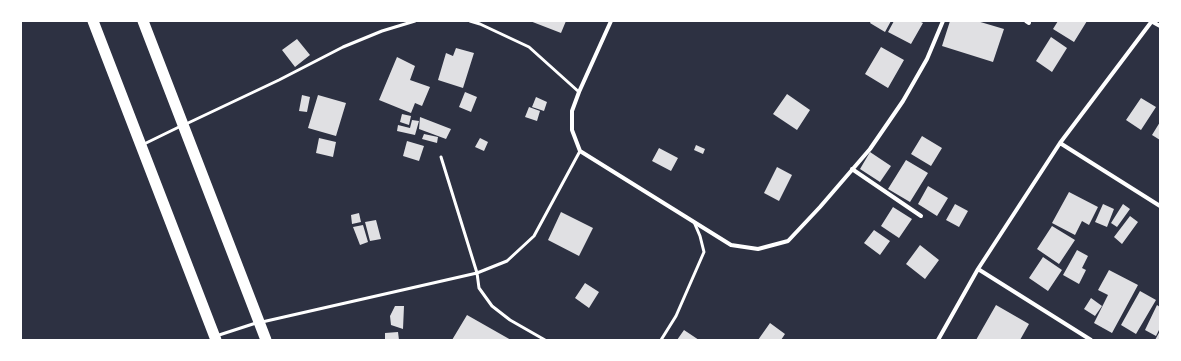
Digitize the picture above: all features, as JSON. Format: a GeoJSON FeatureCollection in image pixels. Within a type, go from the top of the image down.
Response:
{"type":"FeatureCollection","features":[{"type":"Feature","properties":{"kind":"highway"},"geometry":{"type":"LineString","coordinates":[[93,21],[215,338]]}},
{"type":"Feature","properties":{"kind":"highway"},"geometry":{"type":"LineString","coordinates":[[142,21],[266,340]]}},
{"type":"Feature","properties":{"kind":"street"},"geometry":{"type":"LineString","coordinates":[[611,21],[572,111],[572,130],[580,151],[731,244],[758,249],[788,241],[870,149],[903,101],[927,59],[943,21]]}},
{"type":"Feature","properties":{"kind":"street"},"geometry":{"type":"LineString","coordinates":[[938,340],[978,269],[1060,143],[1152,21],[1160,26]]}},
{"type":"Feature","properties":{"kind":"street"},"geometry":{"type":"LineString","coordinates":[[1060,143],[1160,206]]}},
{"type":"Feature","properties":{"kind":"street"},"geometry":{"type":"LineString","coordinates":[[852,169],[921,216]]}},
{"type":"Feature","properties":{"kind":"street"},"geometry":{"type":"LineString","coordinates":[[978,269],[1090,340]]}},
{"type":"Feature","properties":{"kind":"lane"},"geometry":{"type":"LineString","coordinates":[[141,145],[275,82],[343,47],[382,31],[415,21]]}},
{"type":"Feature","properties":{"kind":"lane"},"geometry":{"type":"LineString","coordinates":[[470,21],[480,24],[529,48],[579,92]]}},
{"type":"Feature","properties":{"kind":"lane"},"geometry":{"type":"LineString","coordinates":[[215,338],[259,322],[477,273],[507,261],[534,236],[580,151]]}},
{"type":"Feature","properties":{"kind":"lane"},"geometry":{"type":"LineString","coordinates":[[440,158],[477,273],[479,288],[492,306],[510,320],[545,340]]}},
{"type":"Feature","properties":{"kind":"lane"},"geometry":{"type":"LineString","coordinates":[[661,340],[676,316],[704,252],[700,236],[693,221]]}},
{"type":"Feature","properties":{"kind":"building"},"geometry":{"type":"Polygon","coordinates":[[[530,21],[566,21],[561,33],[530,21]]]}},
{"type":"Feature","properties":{"kind":"building"},"geometry":{"type":"Polygon","coordinates":[[[871,21],[891,21],[885,32],[870,23],[871,21]]]}},
{"type":"Feature","properties":{"kind":"building"},"geometry":{"type":"Polygon","coordinates":[[[894,21],[919,21],[923,23],[911,44],[888,32],[894,21]]]}},
{"type":"Feature","properties":{"kind":"building"},"geometry":{"type":"Polygon","coordinates":[[[950,21],[977,21],[1004,29],[993,62],[942,46],[950,21]]]}},
{"type":"Feature","properties":{"kind":"building"},"geometry":{"type":"Polygon","coordinates":[[[1058,21],[1087,21],[1074,42],[1053,29],[1058,21]]]}},
{"type":"Feature","properties":{"kind":"building"},"geometry":{"type":"Polygon","coordinates":[[[1051,37],[1067,48],[1052,72],[1036,61],[1051,37]]]}},
{"type":"Feature","properties":{"kind":"building"},"geometry":{"type":"Polygon","coordinates":[[[297,39],[310,55],[295,67],[282,50],[297,39]]]}},
{"type":"Feature","properties":{"kind":"building"},"geometry":{"type":"Polygon","coordinates":[[[881,47],[904,60],[888,88],[865,74],[881,47]]]}},
{"type":"Feature","properties":{"kind":"building"},"geometry":{"type":"Polygon","coordinates":[[[456,48],[474,53],[463,88],[438,80],[446,53],[453,56],[456,48]]]}},
{"type":"Feature","properties":{"kind":"building"},"geometry":{"type":"Polygon","coordinates":[[[397,57],[415,66],[410,80],[430,87],[422,106],[415,103],[411,113],[379,100],[397,57]]]}},
{"type":"Feature","properties":{"kind":"building"},"geometry":{"type":"Polygon","coordinates":[[[465,92],[477,97],[471,112],[459,107],[465,92]]]}},
{"type":"Feature","properties":{"kind":"building"},"geometry":{"type":"Polygon","coordinates":[[[787,94],[810,110],[797,130],[773,114],[787,94]]]}},
{"type":"Feature","properties":{"kind":"building"},"geometry":{"type":"Polygon","coordinates":[[[302,95],[310,97],[307,112],[299,111],[302,95]]]}},
{"type":"Feature","properties":{"kind":"building"},"geometry":{"type":"Polygon","coordinates":[[[318,95],[346,103],[336,136],[308,128],[318,95]]]}},
{"type":"Feature","properties":{"kind":"building"},"geometry":{"type":"Polygon","coordinates":[[[536,97],[547,102],[544,111],[532,107],[536,97]]]}},
{"type":"Feature","properties":{"kind":"building"},"geometry":{"type":"Polygon","coordinates":[[[1141,98],[1156,107],[1141,130],[1126,120],[1141,98]]]}},
{"type":"Feature","properties":{"kind":"building"},"geometry":{"type":"Polygon","coordinates":[[[529,107],[540,111],[537,121],[525,117],[529,107]]]}},
{"type":"Feature","properties":{"kind":"building"},"geometry":{"type":"Polygon","coordinates":[[[402,114],[411,116],[409,125],[400,122],[402,114]]]}},
{"type":"Feature","properties":{"kind":"building"},"geometry":{"type":"Polygon","coordinates":[[[420,117],[451,129],[446,139],[419,129],[420,117]]]}},
{"type":"Feature","properties":{"kind":"building"},"geometry":{"type":"Polygon","coordinates":[[[412,120],[419,121],[415,135],[397,131],[398,125],[410,128],[412,120]]]}},
{"type":"Feature","properties":{"kind":"building"},"geometry":{"type":"Polygon","coordinates":[[[1160,122],[1160,140],[1152,135],[1160,122]]]}},
{"type":"Feature","properties":{"kind":"building"},"geometry":{"type":"Polygon","coordinates":[[[424,134],[438,137],[437,143],[422,139],[424,134]]]}},
{"type":"Feature","properties":{"kind":"building"},"geometry":{"type":"Polygon","coordinates":[[[922,136],[942,148],[931,166],[911,154],[922,136]]]}},
{"type":"Feature","properties":{"kind":"building"},"geometry":{"type":"Polygon","coordinates":[[[319,138],[336,142],[333,157],[316,153],[319,138]]]}},
{"type":"Feature","properties":{"kind":"building"},"geometry":{"type":"Polygon","coordinates":[[[480,138],[488,142],[484,151],[475,147],[480,138]]]}},
{"type":"Feature","properties":{"kind":"building"},"geometry":{"type":"Polygon","coordinates":[[[407,141],[424,146],[419,161],[403,156],[407,141]]]}},
{"type":"Feature","properties":{"kind":"building"},"geometry":{"type":"Polygon","coordinates":[[[696,145],[705,149],[703,154],[694,150],[696,145]]]}},
{"type":"Feature","properties":{"kind":"building"},"geometry":{"type":"Polygon","coordinates":[[[659,148],[678,158],[671,171],[652,161],[659,148]]]}},
{"type":"Feature","properties":{"kind":"building"},"geometry":{"type":"Polygon","coordinates":[[[870,152],[891,166],[880,182],[860,169],[870,152]]]}},
{"type":"Feature","properties":{"kind":"building"},"geometry":{"type":"Polygon","coordinates":[[[906,160],[928,173],[910,202],[888,189],[906,160]]]}},
{"type":"Feature","properties":{"kind":"building"},"geometry":{"type":"Polygon","coordinates":[[[777,167],[792,175],[779,201],[764,193],[777,167]]]}},
{"type":"Feature","properties":{"kind":"building"},"geometry":{"type":"Polygon","coordinates":[[[928,186],[948,198],[937,216],[918,204],[928,186]]]}},
{"type":"Feature","properties":{"kind":"building"},"geometry":{"type":"Polygon","coordinates":[[[1069,192],[1098,207],[1089,225],[1082,221],[1075,235],[1052,223],[1069,192]]]}},
{"type":"Feature","properties":{"kind":"building"},"geometry":{"type":"Polygon","coordinates":[[[955,204],[968,211],[959,227],[946,220],[955,204]]]}},
{"type":"Feature","properties":{"kind":"building"},"geometry":{"type":"Polygon","coordinates":[[[1103,204],[1114,209],[1107,227],[1095,222],[1103,204]]]}},
{"type":"Feature","properties":{"kind":"building"},"geometry":{"type":"Polygon","coordinates":[[[1123,204],[1130,209],[1117,227],[1111,223],[1123,204]]]}},
{"type":"Feature","properties":{"kind":"building"},"geometry":{"type":"Polygon","coordinates":[[[893,207],[912,219],[899,238],[881,226],[893,207]]]}},
{"type":"Feature","properties":{"kind":"building"},"geometry":{"type":"Polygon","coordinates":[[[561,212],[593,228],[579,256],[548,240],[561,212]]]}},
{"type":"Feature","properties":{"kind":"building"},"geometry":{"type":"Polygon","coordinates":[[[359,213],[361,222],[352,224],[351,215],[359,213]]]}},
{"type":"Feature","properties":{"kind":"building"},"geometry":{"type":"Polygon","coordinates":[[[1130,216],[1138,222],[1122,244],[1114,237],[1130,216]]]}},
{"type":"Feature","properties":{"kind":"building"},"geometry":{"type":"Polygon","coordinates":[[[376,220],[381,239],[370,241],[365,222],[376,220]]]}},
{"type":"Feature","properties":{"kind":"building"},"geometry":{"type":"Polygon","coordinates":[[[363,225],[368,242],[360,245],[353,227],[363,225]]]}},
{"type":"Feature","properties":{"kind":"building"},"geometry":{"type":"Polygon","coordinates":[[[1052,226],[1075,240],[1059,264],[1037,249],[1052,226]]]}},
{"type":"Feature","properties":{"kind":"building"},"geometry":{"type":"Polygon","coordinates":[[[874,230],[890,241],[880,255],[864,243],[874,230]]]}},
{"type":"Feature","properties":{"kind":"building"},"geometry":{"type":"Polygon","coordinates":[[[920,245],[939,260],[925,279],[906,264],[920,245]]]}},
{"type":"Feature","properties":{"kind":"building"},"geometry":{"type":"Polygon","coordinates":[[[1077,250],[1088,256],[1082,268],[1086,270],[1079,284],[1063,275],[1077,250]]]}},
{"type":"Feature","properties":{"kind":"building"},"geometry":{"type":"Polygon","coordinates":[[[1043,257],[1062,270],[1048,291],[1029,278],[1043,257]]]}},
{"type":"Feature","properties":{"kind":"building"},"geometry":{"type":"Polygon","coordinates":[[[1109,270],[1138,285],[1112,333],[1094,323],[1108,295],[1098,290],[1109,270]]]}},
{"type":"Feature","properties":{"kind":"building"},"geometry":{"type":"Polygon","coordinates":[[[585,283],[599,292],[589,308],[575,298],[585,283]]]}},
{"type":"Feature","properties":{"kind":"building"},"geometry":{"type":"Polygon","coordinates":[[[1140,291],[1156,300],[1136,334],[1121,325],[1140,291]]]}},
{"type":"Feature","properties":{"kind":"building"},"geometry":{"type":"Polygon","coordinates":[[[1091,298],[1102,306],[1095,316],[1084,309],[1091,298]]]}},
{"type":"Feature","properties":{"kind":"building"},"geometry":{"type":"Polygon","coordinates":[[[996,305],[1029,324],[1020,340],[976,340],[996,305]]]}},
{"type":"Feature","properties":{"kind":"building"},"geometry":{"type":"Polygon","coordinates":[[[1157,305],[1160,307],[1160,328],[1156,336],[1145,330],[1157,305]]]}},
{"type":"Feature","properties":{"kind":"building"},"geometry":{"type":"Polygon","coordinates":[[[395,306],[404,306],[403,329],[391,325],[390,316],[395,306]]]}},
{"type":"Feature","properties":{"kind":"building"},"geometry":{"type":"Polygon","coordinates":[[[467,315],[511,340],[452,340],[467,315]]]}},
{"type":"Feature","properties":{"kind":"building"},"geometry":{"type":"Polygon","coordinates":[[[770,323],[785,334],[781,340],[758,340],[770,323]]]}},
{"type":"Feature","properties":{"kind":"building"},"geometry":{"type":"Polygon","coordinates":[[[684,330],[699,340],[677,340],[684,330]]]}},
{"type":"Feature","properties":{"kind":"building"},"geometry":{"type":"Polygon","coordinates":[[[1160,331],[1160,340],[1155,340],[1160,331]]]}},
{"type":"Feature","properties":{"kind":"building"},"geometry":{"type":"Polygon","coordinates":[[[398,332],[399,340],[385,340],[385,333],[398,332]]]}}]}
